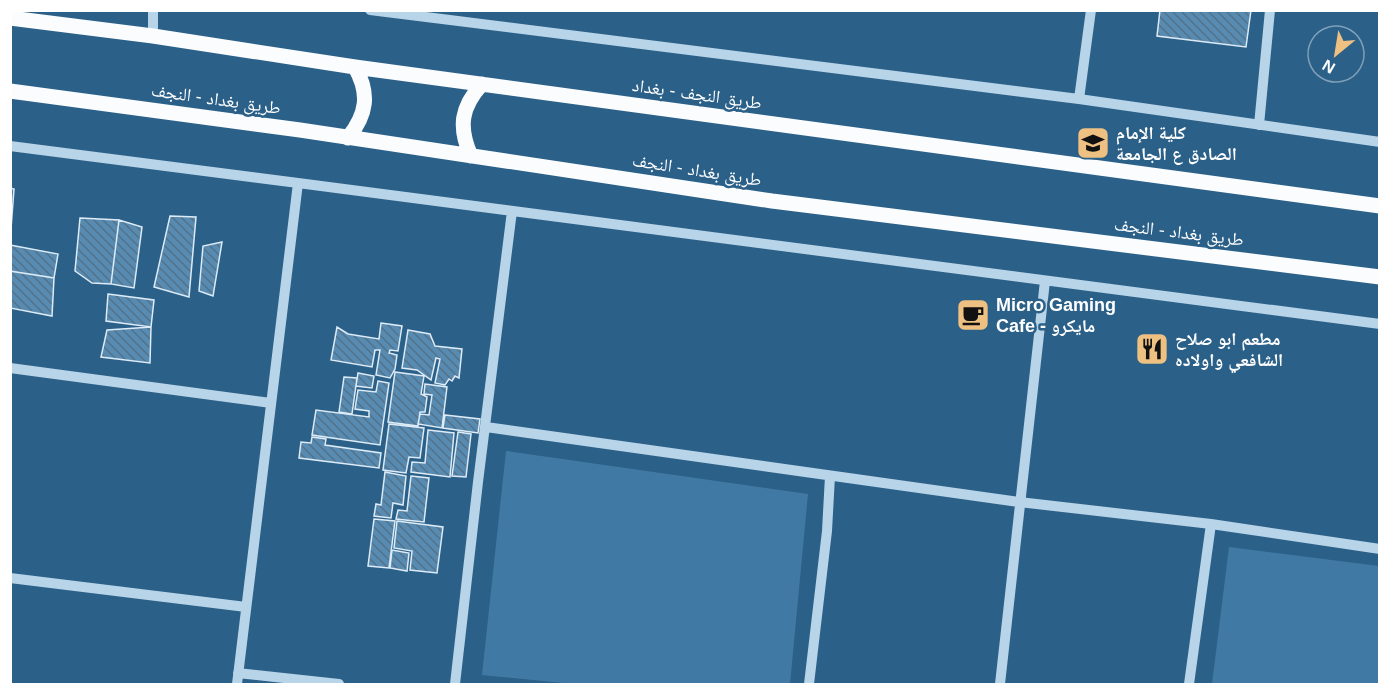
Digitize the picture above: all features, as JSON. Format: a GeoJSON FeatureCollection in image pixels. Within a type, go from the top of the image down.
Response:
{"type":"FeatureCollection","features":[{"type":"Feature","properties":{"kind":"main road","name":"طريق النجف - بغداد"},"geometry":{"type":"LineString","coordinates":[[10,18],[1380,206]]}},
{"type":"Feature","properties":{"kind":"main road"},"geometry":{"type":"LineString","coordinates":[[348,138],[362,117],[364,104],[361,78],[355,67]]}},
{"type":"Feature","properties":{"kind":"main road"},"geometry":{"type":"LineString","coordinates":[[471,156],[462,131],[463,117],[473,94],[482,84]]}},
{"type":"Feature","properties":{"kind":"main road","name":"طريق بغداد - النجف"},"geometry":{"type":"LineString","coordinates":[[10,91],[277,127],[772,201],[1380,277]]}},
{"type":"Feature","properties":{"kind":"street"},"geometry":{"type":"LineString","coordinates":[[153,10],[153,36]]}},
{"type":"Feature","properties":{"kind":"street"},"geometry":{"type":"LineString","coordinates":[[370,10],[1079,99],[1380,142]]}},
{"type":"Feature","properties":{"kind":"street"},"geometry":{"type":"LineString","coordinates":[[1079,99],[1090,10]]}},
{"type":"Feature","properties":{"kind":"street"},"geometry":{"type":"LineString","coordinates":[[1259,125],[1270,10]]}},
{"type":"Feature","properties":{"kind":"street"},"geometry":{"type":"LineString","coordinates":[[10,146],[1380,324]]}},
{"type":"Feature","properties":{"kind":"street"},"geometry":{"type":"LineString","coordinates":[[237,684],[298,183]]}},
{"type":"Feature","properties":{"kind":"street"},"geometry":{"type":"LineString","coordinates":[[455,684],[512,211]]}},
{"type":"Feature","properties":{"kind":"street"},"geometry":{"type":"LineString","coordinates":[[1000,684],[1045,281]]}},
{"type":"Feature","properties":{"kind":"street"},"geometry":{"type":"LineString","coordinates":[[10,368],[271,403]]}},
{"type":"Feature","properties":{"kind":"street"},"geometry":{"type":"LineString","coordinates":[[486,427],[1020,502],[1211,524],[1380,549]]}},
{"type":"Feature","properties":{"kind":"street"},"geometry":{"type":"LineString","coordinates":[[809,684],[827,531],[830,476]]}},
{"type":"Feature","properties":{"kind":"street"},"geometry":{"type":"LineString","coordinates":[[1189,684],[1211,524]]}},
{"type":"Feature","properties":{"kind":"street"},"geometry":{"type":"LineString","coordinates":[[10,578],[246,607]]}},
{"type":"Feature","properties":{"kind":"street"},"geometry":{"type":"LineString","coordinates":[[238,672],[339,684]]}},
{"type":"Feature","properties":{"kind":"shaded area"},"geometry":{"type":"Polygon","coordinates":[[[506,451],[808,494],[790,684],[573,684],[482,675],[506,451]]]}},
{"type":"Feature","properties":{"kind":"shaded area"},"geometry":{"type":"Polygon","coordinates":[[[1229,547],[1379,566],[1379,684],[1212,684],[1229,547]]]}},
{"type":"Feature","properties":{"kind":"building"},"geometry":{"type":"Polygon","coordinates":[[[1160,10],[1251,10],[1246,47],[1157,36],[1160,10]]]}},
{"type":"Feature","properties":{"kind":"building"},"geometry":{"type":"Polygon","coordinates":[[[10,188],[14,189],[10,242],[10,188]]]}},
{"type":"Feature","properties":{"kind":"building"},"geometry":{"type":"Polygon","coordinates":[[[170,216],[196,217],[189,297],[154,287],[170,216]]]}},
{"type":"Feature","properties":{"kind":"building"},"geometry":{"type":"Polygon","coordinates":[[[80,218],[119,220],[111,284],[92,283],[75,271],[80,218]]]}},
{"type":"Feature","properties":{"kind":"building"},"geometry":{"type":"Polygon","coordinates":[[[119,220],[142,227],[134,288],[111,284],[119,220]]]}},
{"type":"Feature","properties":{"kind":"building"},"geometry":{"type":"Polygon","coordinates":[[[222,242],[213,296],[199,291],[203,246],[222,242]]]}},
{"type":"Feature","properties":{"kind":"building"},"geometry":{"type":"Polygon","coordinates":[[[10,245],[58,254],[54,278],[10,271],[10,245]]]}},
{"type":"Feature","properties":{"kind":"building"},"geometry":{"type":"Polygon","coordinates":[[[10,271],[54,278],[52,316],[10,308],[10,271]]]}},
{"type":"Feature","properties":{"kind":"building"},"geometry":{"type":"Polygon","coordinates":[[[108,294],[154,300],[151,327],[106,321],[108,294]]]}},
{"type":"Feature","properties":{"kind":"building"},"geometry":{"type":"Polygon","coordinates":[[[381,323],[402,326],[398,351],[390,350],[389,353],[397,355],[395,369],[390,378],[376,375],[380,350],[375,350],[372,367],[331,360],[337,327],[348,334],[379,339],[381,323]]]}},
{"type":"Feature","properties":{"kind":"building"},"geometry":{"type":"Polygon","coordinates":[[[151,327],[150,363],[101,357],[107,330],[151,327]]]}},
{"type":"Feature","properties":{"kind":"building"},"geometry":{"type":"Polygon","coordinates":[[[408,330],[430,334],[435,346],[462,349],[459,378],[455,376],[452,381],[449,379],[445,385],[435,383],[440,359],[436,358],[431,380],[417,370],[402,368],[408,330]]]}},
{"type":"Feature","properties":{"kind":"building"},"geometry":{"type":"Polygon","coordinates":[[[395,372],[424,376],[421,394],[427,397],[425,412],[420,412],[418,426],[388,422],[395,372]]]}},
{"type":"Feature","properties":{"kind":"building"},"geometry":{"type":"Polygon","coordinates":[[[358,373],[374,376],[372,388],[356,386],[358,373]]]}},
{"type":"Feature","properties":{"kind":"building"},"geometry":{"type":"Polygon","coordinates":[[[344,377],[357,378],[352,414],[339,412],[344,377]]]}},
{"type":"Feature","properties":{"kind":"building"},"geometry":{"type":"Polygon","coordinates":[[[378,381],[389,383],[380,445],[312,435],[316,410],[369,417],[369,411],[355,409],[358,390],[376,392],[378,381]]]}},
{"type":"Feature","properties":{"kind":"building"},"geometry":{"type":"Polygon","coordinates":[[[425,384],[447,387],[442,428],[418,424],[420,414],[429,415],[432,395],[424,394],[425,384]]]}},
{"type":"Feature","properties":{"kind":"building"},"geometry":{"type":"Polygon","coordinates":[[[445,415],[480,419],[478,433],[443,428],[445,415]]]}},
{"type":"Feature","properties":{"kind":"building"},"geometry":{"type":"Polygon","coordinates":[[[389,424],[424,428],[420,458],[409,457],[406,473],[383,470],[389,424]]]}},
{"type":"Feature","properties":{"kind":"building"},"geometry":{"type":"Polygon","coordinates":[[[428,430],[454,433],[450,477],[411,472],[412,462],[425,463],[428,430]]]}},
{"type":"Feature","properties":{"kind":"building"},"geometry":{"type":"Polygon","coordinates":[[[458,432],[471,434],[466,477],[452,476],[458,432]]]}},
{"type":"Feature","properties":{"kind":"building"},"geometry":{"type":"Polygon","coordinates":[[[312,437],[326,439],[325,445],[381,453],[379,468],[299,458],[301,442],[311,443],[312,437]]]}},
{"type":"Feature","properties":{"kind":"building"},"geometry":{"type":"Polygon","coordinates":[[[385,472],[406,476],[403,505],[393,503],[391,518],[374,516],[376,504],[381,505],[385,472]]]}},
{"type":"Feature","properties":{"kind":"building"},"geometry":{"type":"Polygon","coordinates":[[[411,476],[429,478],[424,522],[396,519],[398,510],[407,511],[411,476]]]}},
{"type":"Feature","properties":{"kind":"building"},"geometry":{"type":"Polygon","coordinates":[[[374,519],[395,521],[389,568],[368,566],[374,519]]]}},
{"type":"Feature","properties":{"kind":"building"},"geometry":{"type":"Polygon","coordinates":[[[397,521],[443,527],[437,573],[410,570],[412,551],[394,548],[397,521]]]}},
{"type":"Feature","properties":{"kind":"building"},"geometry":{"type":"Polygon","coordinates":[[[392,550],[409,553],[407,571],[390,568],[392,550]]]}},
{"type":"Feature","properties":{"kind":"place","name":"كلية الإمام الصادق ع الجامعة"},"geometry":{"type":"Point","coordinates":[1093,143]}},
{"type":"Feature","properties":{"kind":"place","name":"Micro Gaming Cafe - مايكرو"},"geometry":{"type":"Point","coordinates":[973,315]}},
{"type":"Feature","properties":{"kind":"place","name":"مطعم ابو صلاح الشافعي واولاده"},"geometry":{"type":"Point","coordinates":[1152,349]}}]}
